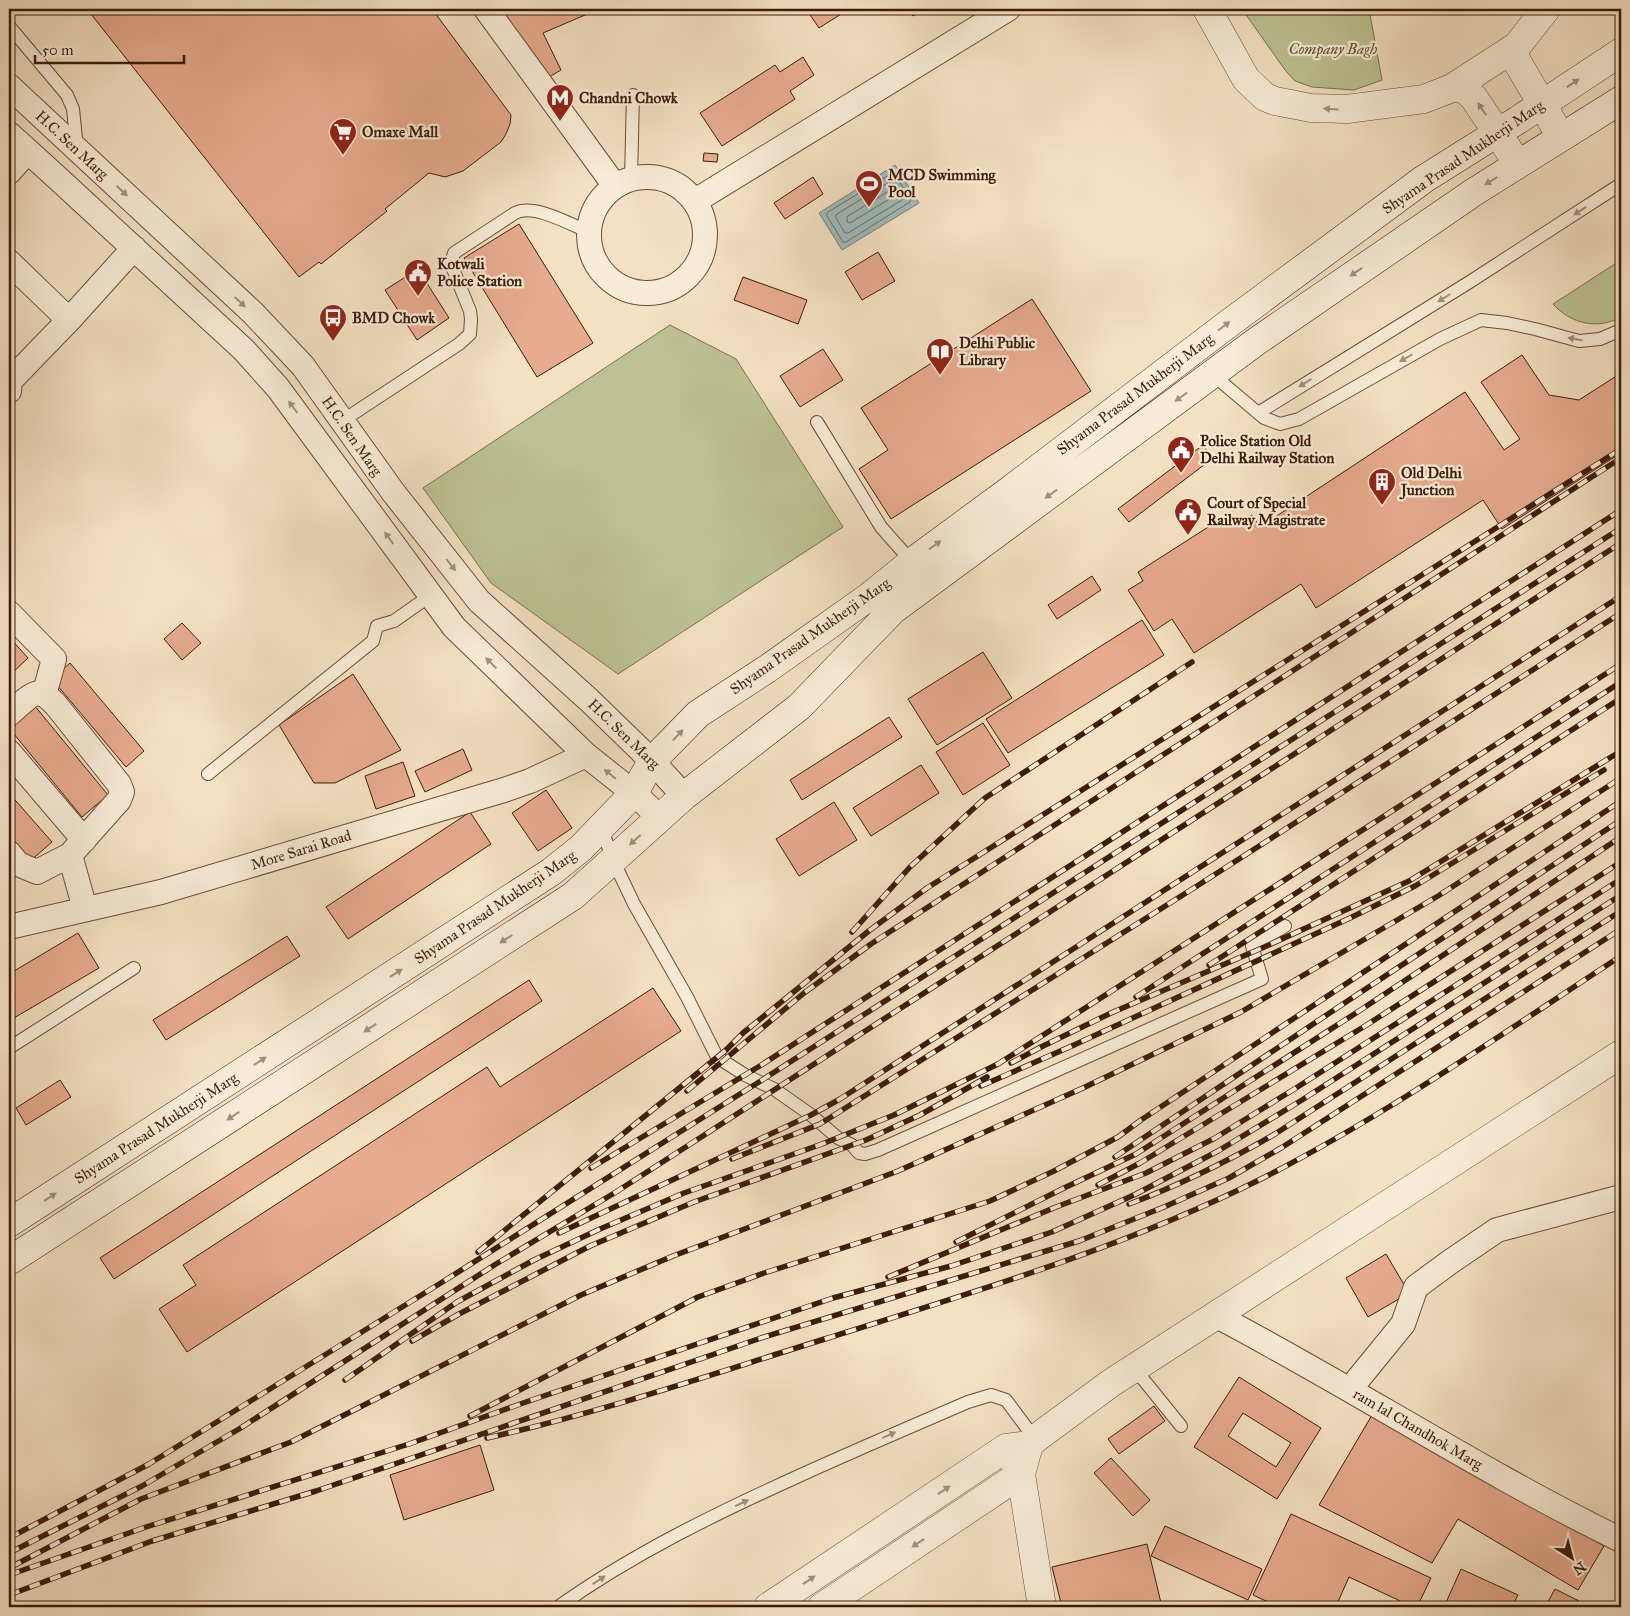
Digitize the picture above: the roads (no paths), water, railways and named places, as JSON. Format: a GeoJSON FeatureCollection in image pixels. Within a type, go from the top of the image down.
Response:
{"type":"FeatureCollection","features":[{"type":"Feature","properties":{"kind":"main road"},"geometry":{"type":"LineString","coordinates":[[1207,9],[1246,79],[1265,97],[1275,101],[1311,108],[1347,110],[1424,99],[1452,88],[1518,46]]}},
{"type":"Feature","properties":{"kind":"main road"},"geometry":{"type":"LineString","coordinates":[[1546,9],[1514,54],[1516,62],[1561,137]]}},
{"type":"Feature","properties":{"kind":"main road","name":"Shyama Prasad Mukherji Marg"},"geometry":{"type":"LineString","coordinates":[[9,1223],[551,872],[581,848],[634,792],[652,761],[698,714],[767,669],[870,596],[912,562],[1018,484],[1224,326],[1424,179],[1621,52]]}},
{"type":"Feature","properties":{"kind":"main road"},"geometry":{"type":"LineString","coordinates":[[1452,88],[1461,88],[1472,95],[1518,164]]}},
{"type":"Feature","properties":{"kind":"main road","name":"Shyama Prasad Mukherji Marg"},"geometry":{"type":"LineString","coordinates":[[9,1261],[573,896],[684,796],[799,707],[893,610],[1257,341],[1474,192],[1621,100]]}},
{"type":"Feature","properties":{"kind":"main road"},"geometry":{"type":"LineString","coordinates":[[768,1607],[1023,1444],[1215,1315],[1621,1054]]}},
{"type":"Feature","properties":{"kind":"main road"},"geometry":{"type":"LineString","coordinates":[[1023,1444],[1021,1474],[1042,1607]]}},
{"type":"Feature","properties":{"kind":"main road"},"geometry":{"type":"LineString","coordinates":[[822,1607],[1021,1474]]}},
{"type":"Feature","properties":{"kind":"street"},"geometry":{"type":"LineString","coordinates":[[486,9],[623,183]]}},
{"type":"Feature","properties":{"kind":"street"},"geometry":{"type":"LineString","coordinates":[[695,201],[1008,9]]}},
{"type":"Feature","properties":{"kind":"street","name":"H.C. Sen Marg"},"geometry":{"type":"LineString","coordinates":[[9,86],[253,313],[302,366],[393,492],[479,601],[589,700],[652,761],[684,796]]}},
{"type":"Feature","properties":{"kind":"street","name":"H.C. Sen Marg"},"geometry":{"type":"LineString","coordinates":[[9,134],[244,350],[278,388],[454,627],[586,755],[634,792],[660,818]]}},
{"type":"Feature","properties":{"kind":"street"},"geometry":{"type":"LineString","coordinates":[[52,173],[77,148]]}},
{"type":"Feature","properties":{"kind":"street"},"geometry":{"type":"LineString","coordinates":[[9,172],[28,151]]}},
{"type":"Feature","properties":{"kind":"street"},"geometry":{"type":"LineString","coordinates":[[649,177],[667,180],[682,188],[695,201],[704,219],[706,239],[701,259],[690,276],[673,288],[654,293],[633,292],[615,284],[600,270],[591,252],[589,232],[593,214],[602,198],[623,183],[649,177]]}},
{"type":"Feature","properties":{"kind":"street"},"geometry":{"type":"LineString","coordinates":[[9,391],[10,381],[69,320],[134,248]]}},
{"type":"Feature","properties":{"kind":"street"},"geometry":{"type":"LineString","coordinates":[[9,262],[69,320]]}},
{"type":"Feature","properties":{"kind":"street"},"geometry":{"type":"LineString","coordinates":[[9,613],[54,659],[44,695]]}},
{"type":"Feature","properties":{"kind":"street"},"geometry":{"type":"LineString","coordinates":[[9,714],[33,695],[40,693],[44,695],[56,705],[119,784],[122,792],[119,800],[77,848],[37,872],[18,864],[9,853]]}},
{"type":"Feature","properties":{"kind":"street"},"geometry":{"type":"LineString","coordinates":[[9,752],[77,848],[84,909]]}},
{"type":"Feature","properties":{"kind":"street","name":"More Sarai Road"},"geometry":{"type":"LineString","coordinates":[[9,927],[161,892],[504,790],[586,755]]}},
{"type":"Feature","properties":{"kind":"street"},"geometry":{"type":"LineString","coordinates":[[1350,1389],[1403,1324],[1416,1288],[1450,1262],[1497,1230],[1621,1197]]}},
{"type":"Feature","properties":{"kind":"street","name":"ram lal Chandhok Marg"},"geometry":{"type":"LineString","coordinates":[[1215,1315],[1305,1363],[1475,1463],[1621,1540]]}},
{"type":"Feature","properties":{"kind":"lane"},"geometry":{"type":"LineString","coordinates":[[9,26],[67,95],[74,109],[77,148]]}},
{"type":"Feature","properties":{"kind":"lane"},"geometry":{"type":"LineString","coordinates":[[623,183],[633,95]]}},
{"type":"Feature","properties":{"kind":"lane"},"geometry":{"type":"LineString","coordinates":[[1258,412],[1468,283],[1621,184]]}},
{"type":"Feature","properties":{"kind":"lane"},"geometry":{"type":"LineString","coordinates":[[342,422],[470,334],[470,311],[451,264],[451,256],[454,252],[523,210],[534,210],[589,232]]}},
{"type":"Feature","properties":{"kind":"lane"},"geometry":{"type":"LineString","coordinates":[[1212,374],[1264,418],[1280,424],[1299,419],[1440,339],[1481,320],[1526,327],[1579,341],[1600,339],[1621,330]]}},
{"type":"Feature","properties":{"kind":"lane"},"geometry":{"type":"LineString","coordinates":[[817,422],[881,527],[912,562]]}},
{"type":"Feature","properties":{"kind":"lane"},"geometry":{"type":"LineString","coordinates":[[208,774],[373,641],[377,626],[394,621],[430,595]]}},
{"type":"Feature","properties":{"kind":"lane"},"geometry":{"type":"LineString","coordinates":[[601,827],[613,860],[634,904],[687,997],[717,1057],[745,1075],[774,1089],[811,1115],[838,1138],[852,1145],[859,1153],[865,1154],[887,1146],[1262,979],[1252,946],[1285,926]]}},
{"type":"Feature","properties":{"kind":"lane"},"geometry":{"type":"LineString","coordinates":[[9,1048],[134,968]]}},
{"type":"Feature","properties":{"kind":"lane"},"geometry":{"type":"LineString","coordinates":[[1134,1368],[1181,1426]]}},
{"type":"Feature","properties":{"kind":"lane"},"geometry":{"type":"LineString","coordinates":[[558,1607],[618,1568],[681,1532],[777,1486],[968,1402],[991,1396],[1006,1400],[1023,1444]]}},
{"type":"Feature","properties":{"kind":"water","name":"MCD Swimming Pool"},"geometry":{"type":"Polygon","coordinates":[[[895,165],[919,203],[842,250],[819,213],[895,165]]]}},
{"type":"Feature","properties":{"kind":"railway"},"geometry":{"type":"LineString","coordinates":[[478,1252],[870,930],[927,888],[1621,449]]}},
{"type":"Feature","properties":{"kind":"railway"},"geometry":{"type":"LineString","coordinates":[[687,1091],[804,993],[871,944],[1621,458]]}},
{"type":"Feature","properties":{"kind":"railway"},"geometry":{"type":"LineString","coordinates":[[591,1168],[763,1064],[1621,510]]}},
{"type":"Feature","properties":{"kind":"railway"},"geometry":{"type":"LineString","coordinates":[[9,1538],[149,1464],[444,1281],[759,1082],[1621,528]]}},
{"type":"Feature","properties":{"kind":"railway"},"geometry":{"type":"LineString","coordinates":[[9,1553],[142,1486],[239,1429],[496,1264],[616,1192],[1621,543]]}},
{"type":"Feature","properties":{"kind":"railway"},"geometry":{"type":"LineString","coordinates":[[559,1233],[811,1115],[840,1099],[1621,596]]}},
{"type":"Feature","properties":{"kind":"railway"},"geometry":{"type":"LineString","coordinates":[[732,1159],[820,1124],[1197,886],[1621,613]]}},
{"type":"Feature","properties":{"kind":"railway"},"geometry":{"type":"LineString","coordinates":[[852,932],[910,867],[985,798],[1192,662]]}},
{"type":"Feature","properties":{"kind":"railway"},"geometry":{"type":"LineString","coordinates":[[345,1380],[457,1302],[534,1260],[684,1193],[822,1144],[894,1115],[998,1064],[1621,664]]}},
{"type":"Feature","properties":{"kind":"railway"},"geometry":{"type":"LineString","coordinates":[[1136,997],[1621,682]]}},
{"type":"Feature","properties":{"kind":"railway"},"geometry":{"type":"LineString","coordinates":[[1209,965],[1621,698]]}},
{"type":"Feature","properties":{"kind":"railway"},"geometry":{"type":"LineString","coordinates":[[1011,1063],[1111,1013],[1262,948],[1409,881],[1621,751]]}},
{"type":"Feature","properties":{"kind":"railway"},"geometry":{"type":"LineString","coordinates":[[981,1086],[1350,918],[1415,886],[1604,770]]}},
{"type":"Feature","properties":{"kind":"railway"},"geometry":{"type":"LineString","coordinates":[[11,1567],[141,1499],[291,1442],[581,1295],[673,1256],[898,1171],[1083,1088],[1241,1012],[1438,896],[1621,778]]}},
{"type":"Feature","properties":{"kind":"railway"},"geometry":{"type":"LineString","coordinates":[[470,1416],[698,1297],[764,1273],[990,1201],[1054,1171],[1118,1137],[1621,801]]}},
{"type":"Feature","properties":{"kind":"railway"},"geometry":{"type":"LineString","coordinates":[[1115,1157],[1621,820]]}},
{"type":"Feature","properties":{"kind":"railway"},"geometry":{"type":"LineString","coordinates":[[956,1242],[1136,1154],[1356,1013],[1621,837]]}},
{"type":"Feature","properties":{"kind":"railway"},"geometry":{"type":"LineString","coordinates":[[1098,1185],[1140,1163],[1365,1026],[1621,862]]}},
{"type":"Feature","properties":{"kind":"railway"},"geometry":{"type":"LineString","coordinates":[[888,1277],[1056,1207],[1146,1173],[1215,1138],[1621,879]]}},
{"type":"Feature","properties":{"kind":"railway"},"geometry":{"type":"LineString","coordinates":[[9,1575],[146,1527],[409,1444],[523,1403],[833,1298],[951,1266],[1052,1232],[1136,1194],[1218,1151],[1302,1100],[1621,895]]}},
{"type":"Feature","properties":{"kind":"railway"},"geometry":{"type":"LineString","coordinates":[[1129,1204],[1204,1172],[1275,1134],[1621,911]]}},
{"type":"Feature","properties":{"kind":"railway"},"geometry":{"type":"LineString","coordinates":[[9,1595],[152,1541],[316,1491],[761,1338],[1079,1241],[1164,1207],[1229,1178],[1281,1148],[1621,929]]}},
{"type":"Feature","properties":{"kind":"railway"},"geometry":{"type":"LineString","coordinates":[[487,1438],[616,1404],[993,1286],[1102,1248],[1209,1204],[1308,1154],[1399,1101],[1621,956]]}},
{"type":"Feature","properties":{"kind":"railway"},"geometry":{"type":"LineString","coordinates":[[412,1341],[459,1314],[590,1246],[694,1202],[866,1140],[920,1115],[987,1077]]}},
{"type":"Feature","properties":{"kind":"place","name":"Chandni Chowk"},"geometry":{"type":"Point","coordinates":[560,122]}},
{"type":"Feature","properties":{"kind":"place","name":"Omaxe Mall"},"geometry":{"type":"Point","coordinates":[343,156]}},
{"type":"Feature","properties":{"kind":"place","name":"MCD Swimming Pool"},"geometry":{"type":"Point","coordinates":[869,208]}},
{"type":"Feature","properties":{"kind":"place","name":"Kotwali Police Station"},"geometry":{"type":"Point","coordinates":[418,297]}},
{"type":"Feature","properties":{"kind":"place","name":"BMD Chowk"},"geometry":{"type":"Point","coordinates":[333,342]}},
{"type":"Feature","properties":{"kind":"place","name":"Delhi Public Library"},"geometry":{"type":"Point","coordinates":[940,376]}},
{"type":"Feature","properties":{"kind":"place","name":"Police Station Old Delhi Railway Station"},"geometry":{"type":"Point","coordinates":[1181,474]}},
{"type":"Feature","properties":{"kind":"place","name":"Old Delhi Junction"},"geometry":{"type":"Point","coordinates":[1382,506]}},
{"type":"Feature","properties":{"kind":"place","name":"Court of Special Railway Magistrate"},"geometry":{"type":"Point","coordinates":[1188,536]}},
{"type":"Feature","properties":{"kind":"park label","name":"Company Bagh"},"geometry":{"type":"Point","coordinates":[1333,49]}}]}
